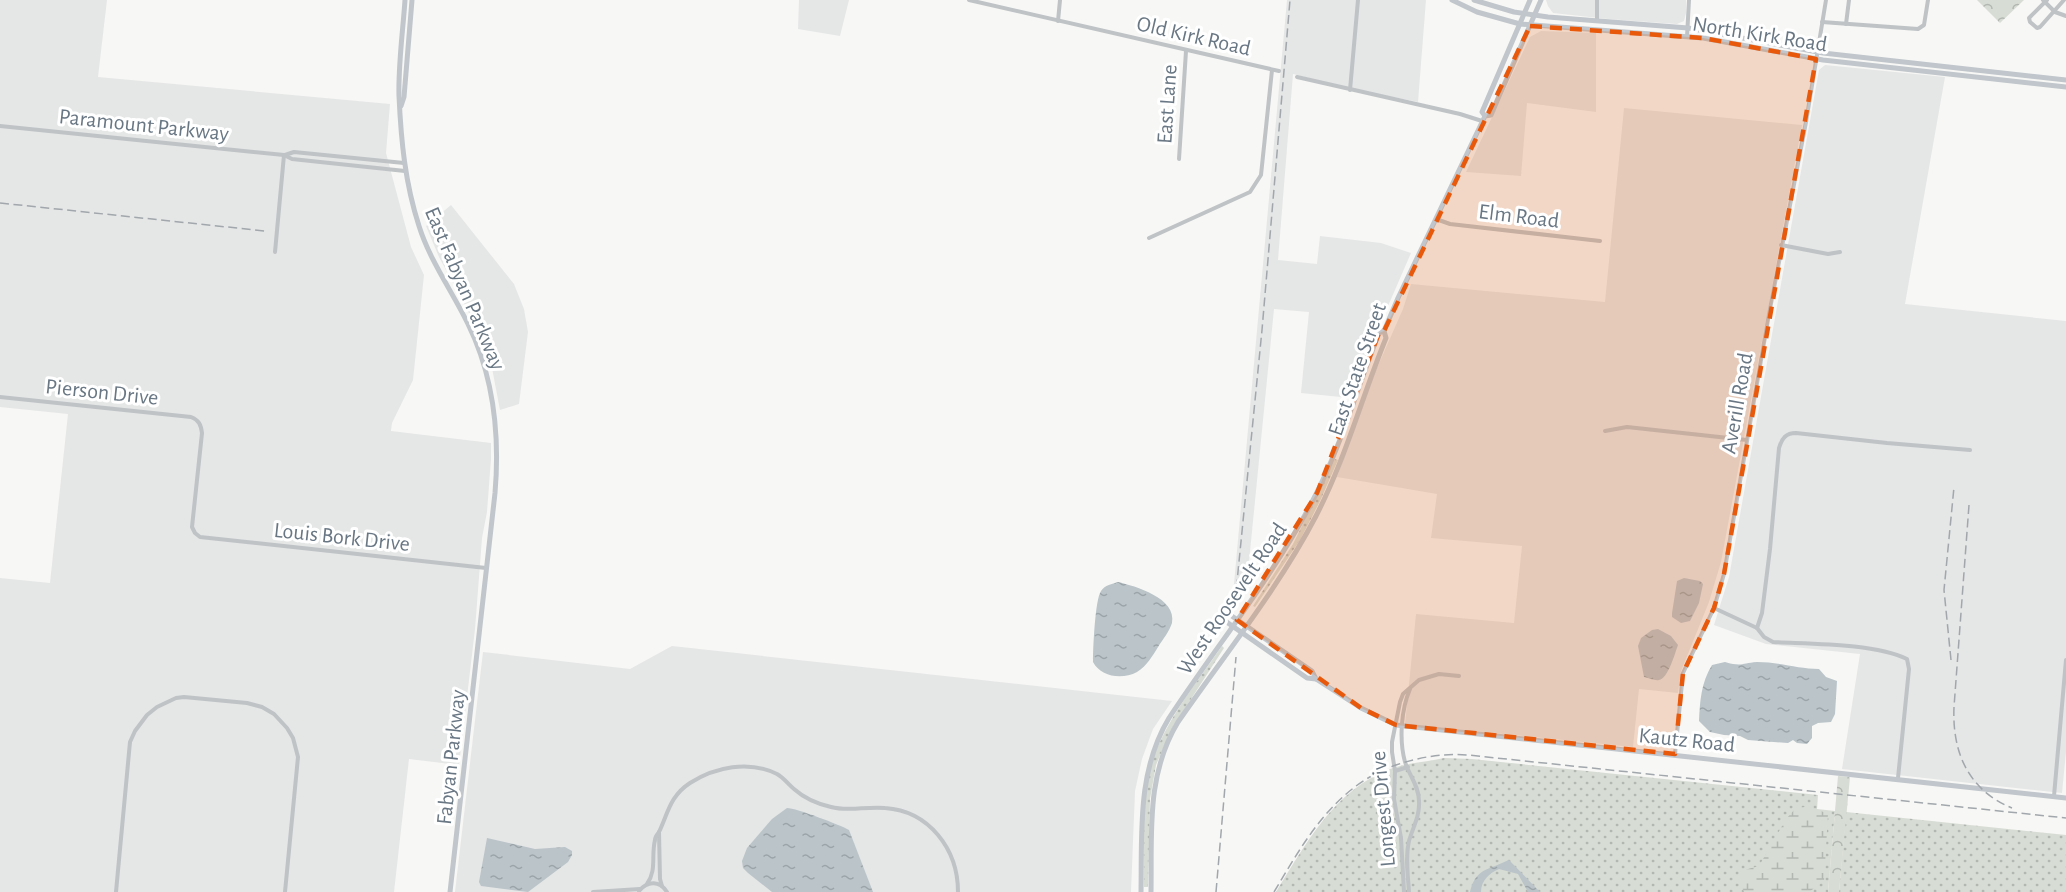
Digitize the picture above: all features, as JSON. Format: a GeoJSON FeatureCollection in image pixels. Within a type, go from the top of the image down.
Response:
{"type":"FeatureCollection","features":[{"type":"Feature","properties":{"kind":"main road","name":"East Fabyan Parkway"},"geometry":{"type":"LineString","coordinates":[[405,0],[399,96],[404,163],[412,204],[424,239],[471,330],[490,388],[495,420],[497,461],[481,625]]}},
{"type":"Feature","properties":{"kind":"main road","name":"East Fabyan Parkway"},"geometry":{"type":"LineString","coordinates":[[401,107],[404,97],[412,0]]}},
{"type":"Feature","properties":{"kind":"main road","name":"North Kirk Road"},"geometry":{"type":"LineString","coordinates":[[1452,0],[1477,12],[1530,26],[1717,40],[1816,59],[2066,87]]}},
{"type":"Feature","properties":{"kind":"main road","name":"North Kirk Road"},"geometry":{"type":"LineString","coordinates":[[1474,0],[1524,14],[1688,28],[1817,52],[2066,80]]}},
{"type":"Feature","properties":{"kind":"main road","name":"East State Street"},"geometry":{"type":"LineString","coordinates":[[1484,119],[1482,112],[1530,0]]}},
{"type":"Feature","properties":{"kind":"main road","name":"East State Street"},"geometry":{"type":"LineString","coordinates":[[1245,625],[1294,554],[1322,505],[1386,338],[1384,331],[1484,119],[1491,115],[1541,0]]}},
{"type":"Feature","properties":{"kind":"main road","name":"West Roosevelt Road"},"geometry":{"type":"LineString","coordinates":[[1141,892],[1143,798],[1151,757],[1169,718],[1285,550],[1317,493],[1379,333],[1384,331]]}},
{"type":"Feature","properties":{"kind":"main road","name":"Kautz Road"},"geometry":{"type":"LineString","coordinates":[[1223,610],[1312,671],[1316,679]]}},
{"type":"Feature","properties":{"kind":"main road","name":"Kautz Road"},"geometry":{"type":"LineString","coordinates":[[1218,616],[1307,678],[1316,679],[1361,708],[1399,725],[2066,798]]}},
{"type":"Feature","properties":{"kind":"main road","name":"Fabyan Parkway"},"geometry":{"type":"LineString","coordinates":[[450,892],[481,625]]}},
{"type":"Feature","properties":{"kind":"main road","name":"West Roosevelt Road"},"geometry":{"type":"LineString","coordinates":[[1151,892],[1152,800],[1161,757],[1178,722],[1245,625]]}},
{"type":"Feature","properties":{"kind":"street","name":"Old Kirk Road"},"geometry":{"type":"LineString","coordinates":[[969,0],[1279,71]]}},
{"type":"Feature","properties":{"kind":"street"},"geometry":{"type":"LineString","coordinates":[[1058,21],[1060,0]]}},
{"type":"Feature","properties":{"kind":"street"},"geometry":{"type":"LineString","coordinates":[[1350,90],[1358,0]]}},
{"type":"Feature","properties":{"kind":"street"},"geometry":{"type":"LineString","coordinates":[[1597,0],[1597,21]]}},
{"type":"Feature","properties":{"kind":"street"},"geometry":{"type":"LineString","coordinates":[[1687,37],[1689,0]]}},
{"type":"Feature","properties":{"kind":"street","name":"Averill Road"},"geometry":{"type":"LineString","coordinates":[[1676,754],[1683,673],[1714,608],[1724,574],[1826,0]]}},
{"type":"Feature","properties":{"kind":"street"},"geometry":{"type":"LineString","coordinates":[[1846,24],[1849,0]]}},
{"type":"Feature","properties":{"kind":"street"},"geometry":{"type":"LineString","coordinates":[[1822,22],[1918,29],[1924,25],[1929,0]]}},
{"type":"Feature","properties":{"kind":"street"},"geometry":{"type":"LineString","coordinates":[[2064,0],[2055,12],[2040,27],[2037,28],[2029,18],[2045,1],[2055,12],[2066,16]]}},
{"type":"Feature","properties":{"kind":"street","name":"East Lane"},"geometry":{"type":"LineString","coordinates":[[1179,159],[1186,51]]}},
{"type":"Feature","properties":{"kind":"street","name":"Old Kirk Road"},"geometry":{"type":"LineString","coordinates":[[1149,238],[1250,192],[1261,175],[1272,70]]}},
{"type":"Feature","properties":{"kind":"street"},"geometry":{"type":"LineString","coordinates":[[1297,77],[1484,119]]}},
{"type":"Feature","properties":{"kind":"street","name":"Paramount Parkway"},"geometry":{"type":"LineString","coordinates":[[0,126],[284,155],[292,159],[405,171]]}},
{"type":"Feature","properties":{"kind":"street","name":"Paramount Parkway"},"geometry":{"type":"LineString","coordinates":[[284,155],[294,152],[404,163]]}},
{"type":"Feature","properties":{"kind":"street"},"geometry":{"type":"LineString","coordinates":[[275,252],[284,155]]}},
{"type":"Feature","properties":{"kind":"street","name":"Elm Road"},"geometry":{"type":"LineString","coordinates":[[1436,219],[1450,224],[1600,241]]}},
{"type":"Feature","properties":{"kind":"street"},"geometry":{"type":"LineString","coordinates":[[1781,245],[1828,254],[1840,252]]}},
{"type":"Feature","properties":{"kind":"street","name":"Pierson Drive"},"geometry":{"type":"LineString","coordinates":[[0,397],[191,417],[199,422],[202,433],[192,524],[195,533]]}},
{"type":"Feature","properties":{"kind":"street"},"geometry":{"type":"LineString","coordinates":[[1605,430],[1627,427],[1747,440]]}},
{"type":"Feature","properties":{"kind":"street"},"geometry":{"type":"LineString","coordinates":[[1757,628],[1762,613],[1779,448],[1783,438],[1796,433],[1970,450]]}},
{"type":"Feature","properties":{"kind":"street","name":"Louis Bork Drive"},"geometry":{"type":"LineString","coordinates":[[195,533],[204,538],[487,568]]}},
{"type":"Feature","properties":{"kind":"street"},"geometry":{"type":"LineString","coordinates":[[1714,608],[1757,628],[1764,637],[1773,642],[1858,648],[1896,654],[1907,659],[1909,669],[1898,778]]}},
{"type":"Feature","properties":{"kind":"street"},"geometry":{"type":"LineString","coordinates":[[2054,796],[2066,660]]}},
{"type":"Feature","properties":{"kind":"street"},"geometry":{"type":"LineString","coordinates":[[1399,725],[1400,702],[1410,686],[1428,676],[1460,675]]}},
{"type":"Feature","properties":{"kind":"street"},"geometry":{"type":"LineString","coordinates":[[116,892],[130,742],[142,720],[157,706],[169,700],[184,697],[247,703],[262,707],[274,714],[293,738],[298,762],[285,892]]}},
{"type":"Feature","properties":{"kind":"street","name":"Longest Drive"},"geometry":{"type":"LineString","coordinates":[[1399,725],[1404,754],[1417,786],[1419,799],[1417,820],[1408,850],[1409,892]]}},
{"type":"Feature","properties":{"kind":"street","name":"Longest Drive"},"geometry":{"type":"LineString","coordinates":[[1399,725],[1392,742],[1395,771],[1394,799],[1401,838],[1404,892]]}},
{"type":"Feature","properties":{"kind":"street"},"geometry":{"type":"LineString","coordinates":[[647,885],[652,872],[655,839],[670,803],[689,784],[718,769],[745,767],[759,768],[777,774],[805,796],[831,807],[848,810],[882,807],[915,815],[936,832],[948,848],[956,869],[958,892]]}},
{"type":"Feature","properties":{"kind":"street"},"geometry":{"type":"LineString","coordinates":[[1395,771],[1408,767]]}},
{"type":"Feature","properties":{"kind":"street"},"geometry":{"type":"LineString","coordinates":[[659,831],[662,886]]}},
{"type":"Feature","properties":{"kind":"street"},"geometry":{"type":"LineString","coordinates":[[593,892],[640,891],[647,885],[655,883],[668,891]]}},
{"type":"Feature","properties":{"kind":"highlighted area"},"geometry":{"type":"Polygon","coordinates":[[[1530,26],[1703,38],[1816,59],[1724,574],[1714,608],[1683,673],[1675,754],[1396,725],[1361,708],[1237,620],[1317,493],[1379,333],[1384,331],[1530,26]]]}},
{"type":"Feature","properties":{"kind":"shaded area"},"geometry":{"type":"Polygon","coordinates":[[[0,0],[107,0],[98,77],[390,104],[386,153],[411,247],[424,275],[413,380],[392,423],[391,431],[491,443],[487,512],[482,538],[475,629],[459,765],[409,759],[394,892],[0,892],[0,578],[50,583],[68,414],[0,407],[0,0]]]}},
{"type":"Feature","properties":{"kind":"shaded area"},"geometry":{"type":"Polygon","coordinates":[[[799,0],[849,0],[840,36],[798,29],[799,0]]]}},
{"type":"Feature","properties":{"kind":"shaded area"},"geometry":{"type":"Polygon","coordinates":[[[1287,0],[1426,0],[1418,102],[1293,74],[1278,260],[1317,264],[1320,236],[1381,243],[1411,253],[1351,398],[1301,393],[1309,312],[1274,309],[1246,592],[1232,606],[1287,0]]]}},
{"type":"Feature","properties":{"kind":"shaded area"},"geometry":{"type":"Polygon","coordinates":[[[1546,0],[1686,0],[1686,13],[1684,21],[1677,24],[1608,19],[1553,13],[1546,0]]]}},
{"type":"Feature","properties":{"kind":"shaded area"},"geometry":{"type":"Polygon","coordinates":[[[1541,31],[1596,33],[1596,112],[1527,103],[1521,176],[1466,172],[1530,37],[1541,31]]]}},
{"type":"Feature","properties":{"kind":"shaded area"},"geometry":{"type":"Polygon","coordinates":[[[1825,65],[1945,77],[1905,304],[2066,321],[2066,752],[2062,793],[1842,769],[1860,654],[1766,644],[1714,625],[1729,577],[1819,70],[1825,65]]]}},
{"type":"Feature","properties":{"kind":"shaded area"},"geometry":{"type":"Polygon","coordinates":[[[1624,108],[1802,125],[1721,562],[1709,602],[1681,671],[1678,693],[1639,689],[1633,747],[1405,724],[1416,614],[1514,623],[1522,546],[1431,538],[1437,494],[1337,477],[1373,377],[1403,309],[1411,284],[1605,302],[1624,108]]]}},
{"type":"Feature","properties":{"kind":"shaded area"},"geometry":{"type":"Polygon","coordinates":[[[451,205],[514,284],[524,309],[528,332],[519,404],[500,410],[492,368],[478,330],[439,257],[426,226],[451,205]]]}},
{"type":"Feature","properties":{"kind":"shaded area"},"geometry":{"type":"Polygon","coordinates":[[[672,646],[1172,701],[1153,729],[1142,759],[1135,791],[1131,892],[455,892],[483,652],[630,669],[672,646]]]}},
{"type":"Feature","properties":{"kind":"green space"},"geometry":{"type":"Polygon","coordinates":[[[1977,0],[2024,0],[2000,23],[1977,0]]]}},
{"type":"Feature","properties":{"kind":"green space"},"geometry":{"type":"Polygon","coordinates":[[[1335,459],[1338,460],[1300,540],[1255,607],[1253,606],[1293,544],[1335,459]]]}},
{"type":"Feature","properties":{"kind":"green space"},"geometry":{"type":"Polygon","coordinates":[[[1222,646],[1224,648],[1171,730],[1156,765],[1150,799],[1148,887],[1144,887],[1144,812],[1150,768],[1172,719],[1222,646]]]}},
{"type":"Feature","properties":{"kind":"green space"},"geometry":{"type":"Polygon","coordinates":[[[1444,758],[1818,795],[1817,809],[1835,811],[1828,892],[1276,892],[1310,838],[1337,805],[1353,790],[1370,778],[1390,769],[1444,758]]]}},
{"type":"Feature","properties":{"kind":"green space"},"geometry":{"type":"Polygon","coordinates":[[[1838,776],[1850,777],[1839,892],[1828,892],[1838,776]]]}},
{"type":"Feature","properties":{"kind":"green space"},"geometry":{"type":"Polygon","coordinates":[[[1805,807],[1828,814],[1824,881],[1809,892],[1744,892],[1741,873],[1759,866],[1786,819],[1796,808],[1805,807]]]}},
{"type":"Feature","properties":{"kind":"green space"},"geometry":{"type":"Polygon","coordinates":[[[1846,812],[2066,835],[2066,892],[1839,892],[1846,812]]]}},
{"type":"Feature","properties":{"kind":"water"},"geometry":{"type":"Polygon","coordinates":[[[1684,578],[1700,581],[1703,584],[1699,603],[1690,621],[1681,623],[1672,617],[1672,613],[1677,581],[1684,578]]]}},
{"type":"Feature","properties":{"kind":"water"},"geometry":{"type":"Polygon","coordinates":[[[1118,582],[1144,590],[1162,600],[1172,614],[1172,623],[1152,657],[1137,672],[1125,676],[1106,674],[1093,662],[1099,596],[1104,587],[1118,582]]]}},
{"type":"Feature","properties":{"kind":"water"},"geometry":{"type":"Polygon","coordinates":[[[1658,629],[1671,636],[1678,645],[1668,671],[1662,679],[1657,680],[1644,677],[1638,646],[1641,638],[1652,630],[1658,629]]]}},
{"type":"Feature","properties":{"kind":"water"},"geometry":{"type":"Polygon","coordinates":[[[1725,662],[1739,664],[1765,662],[1819,669],[1826,677],[1837,681],[1835,714],[1831,722],[1812,726],[1812,738],[1807,744],[1793,740],[1788,743],[1748,740],[1740,736],[1710,732],[1699,721],[1702,692],[1712,665],[1725,662]]]}},
{"type":"Feature","properties":{"kind":"water"},"geometry":{"type":"Polygon","coordinates":[[[787,808],[849,830],[873,892],[772,892],[748,873],[743,868],[742,861],[747,848],[772,819],[787,808]]]}},
{"type":"Feature","properties":{"kind":"water"},"geometry":{"type":"Polygon","coordinates":[[[487,838],[535,849],[565,847],[572,851],[572,855],[568,862],[528,892],[481,886],[479,882],[487,838]]]}},
{"type":"Feature","properties":{"kind":"water"},"geometry":{"type":"Polygon","coordinates":[[[1509,860],[1540,892],[1528,892],[1518,874],[1499,869],[1486,878],[1481,892],[1470,892],[1473,882],[1482,872],[1509,860]]]}},
{"type":"Feature","properties":{"kind":"railway"},"geometry":{"type":"LineString","coordinates":[[1235,602],[1262,330],[1290,0]]}},
{"type":"Feature","properties":{"kind":"railway"},"geometry":{"type":"LineString","coordinates":[[0,203],[265,231]]}},
{"type":"Feature","properties":{"kind":"railway"},"geometry":{"type":"LineString","coordinates":[[1951,660],[1944,590],[1954,487]]}},
{"type":"Feature","properties":{"kind":"railway"},"geometry":{"type":"LineString","coordinates":[[1969,505],[1954,707],[1956,739],[1966,768],[1974,780],[1984,791],[2012,808]]}},
{"type":"Feature","properties":{"kind":"railway"},"geometry":{"type":"LineString","coordinates":[[1216,892],[1236,657]]}},
{"type":"Feature","properties":{"kind":"railway"},"geometry":{"type":"LineString","coordinates":[[1274,892],[1310,835],[1339,801],[1356,786],[1396,765],[1441,755],[1468,755],[2066,818]]}}]}
